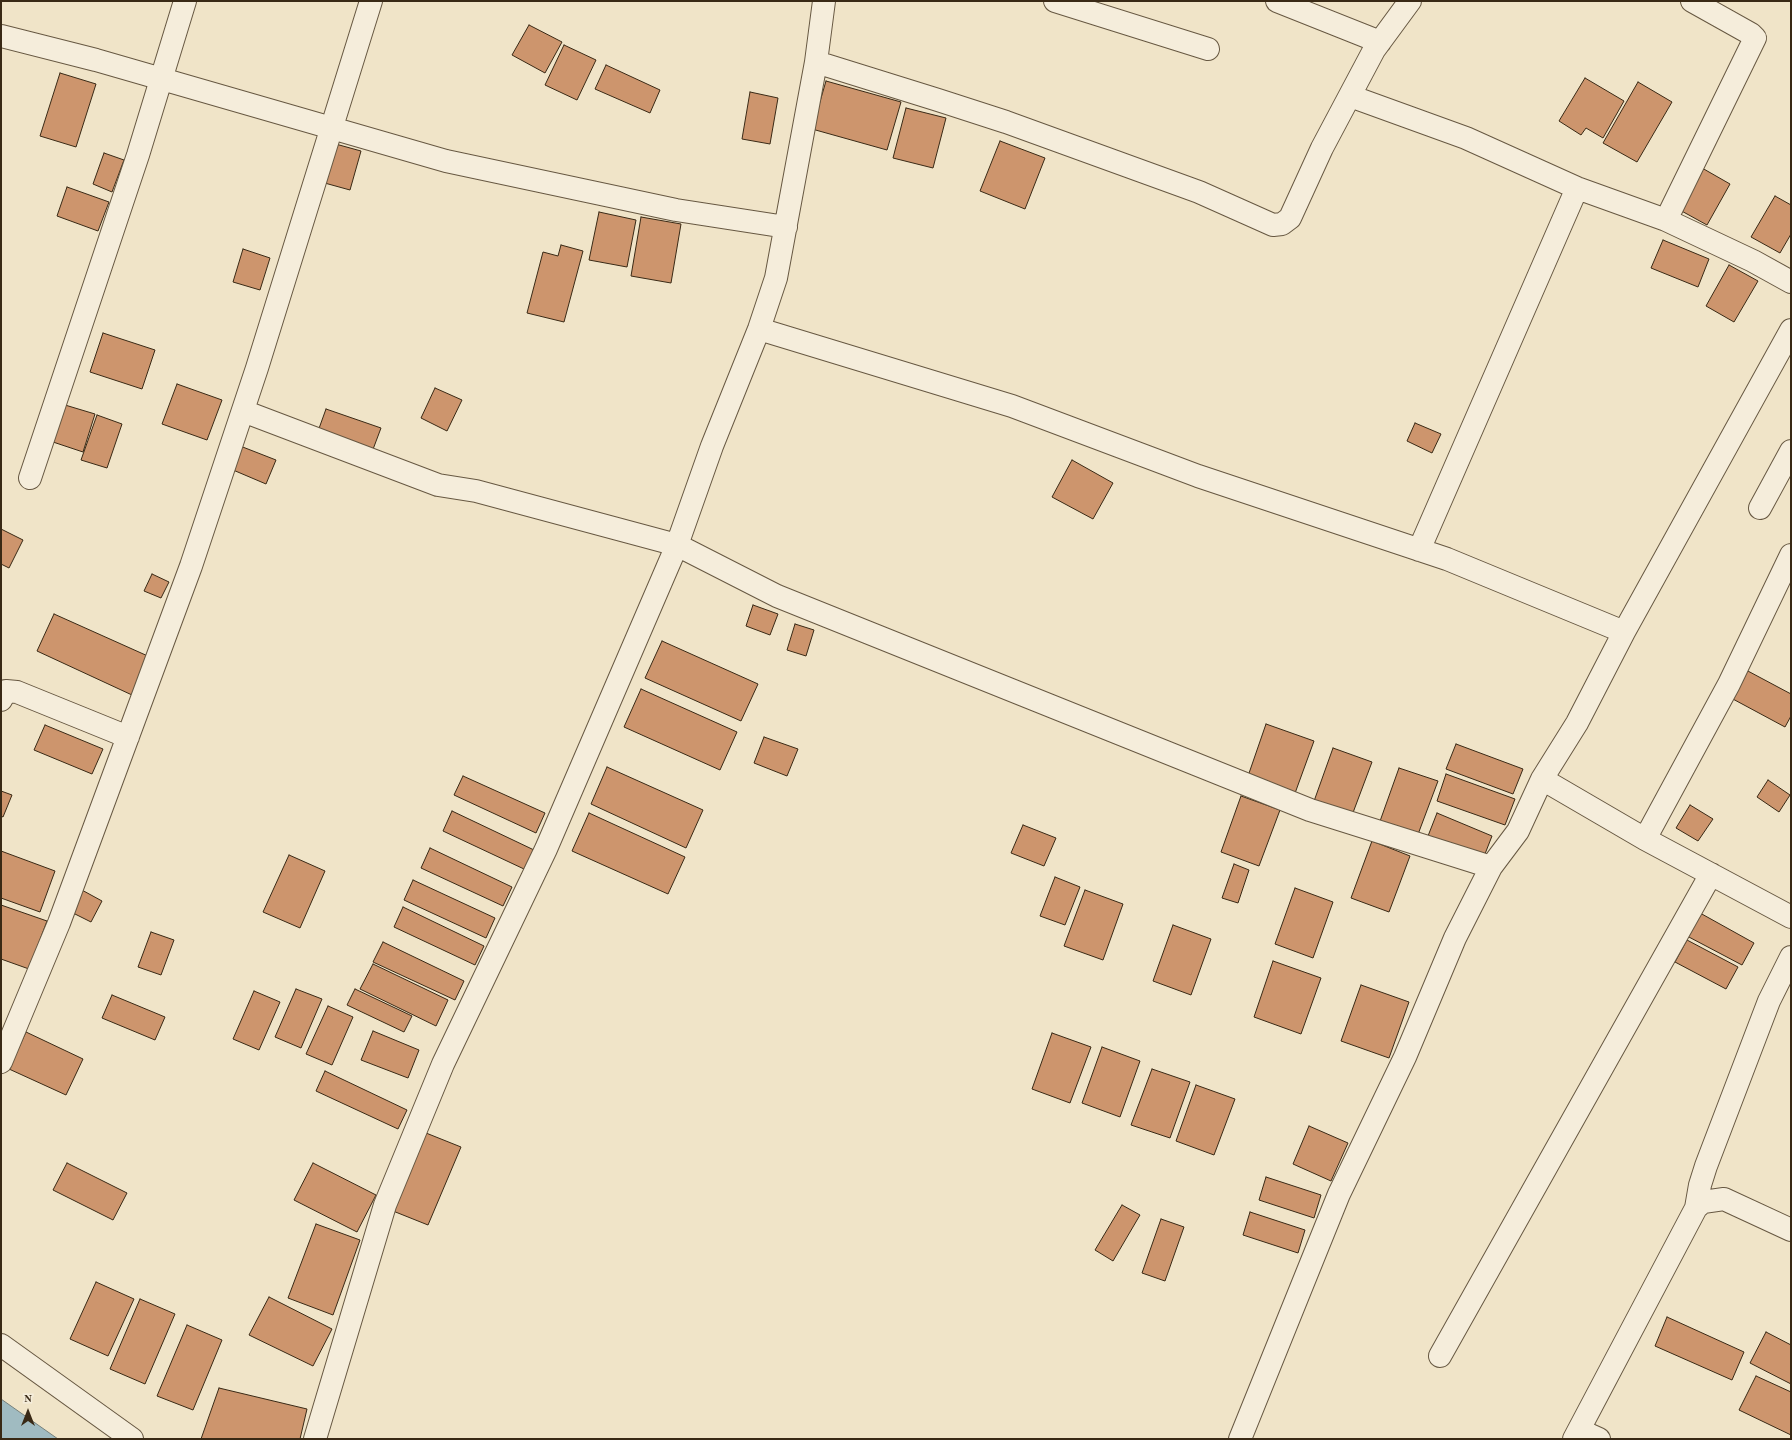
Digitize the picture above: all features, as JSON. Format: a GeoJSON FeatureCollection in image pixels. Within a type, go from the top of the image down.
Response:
{"type":"FeatureCollection","features":[{"type":"Feature","properties":{"kind":"street"},"geometry":{"type":"LineString","coordinates":[[30,478],[138,155],[185,1]]}},
{"type":"Feature","properties":{"kind":"street"},"geometry":{"type":"LineString","coordinates":[[1,1062],[59,922],[191,566],[243,411],[371,1]]}},
{"type":"Feature","properties":{"kind":"street"},"geometry":{"type":"LineString","coordinates":[[315,1439],[385,1205],[443,1064],[546,849],[677,545],[712,446],[759,329],[776,278],[816,62],[824,1]]}},
{"type":"Feature","properties":{"kind":"street"},"geometry":{"type":"LineString","coordinates":[[1055,1],[1208,49]]}},
{"type":"Feature","properties":{"kind":"street"},"geometry":{"type":"LineString","coordinates":[[1277,1],[1380,42]]}},
{"type":"Feature","properties":{"kind":"street"},"geometry":{"type":"LineString","coordinates":[[816,62],[1006,122],[1199,192],[1273,225],[1282,224],[1290,218],[1322,148],[1350,96],[1380,42],[1410,1]]}},
{"type":"Feature","properties":{"kind":"street"},"geometry":{"type":"LineString","coordinates":[[1666,220],[1755,38],[1751,34],[1692,1]]}},
{"type":"Feature","properties":{"kind":"street"},"geometry":{"type":"LineString","coordinates":[[1,36],[162,79],[446,161],[676,210],[786,227]]}},
{"type":"Feature","properties":{"kind":"street"},"geometry":{"type":"LineString","coordinates":[[1350,96],[1466,138],[1577,188],[1666,220],[1753,261],[1791,282]]}},
{"type":"Feature","properties":{"kind":"street"},"geometry":{"type":"LineString","coordinates":[[1419,550],[1577,188]]}},
{"type":"Feature","properties":{"kind":"street"},"geometry":{"type":"LineString","coordinates":[[759,329],[1012,406],[1198,476],[1447,559],[1624,632]]}},
{"type":"Feature","properties":{"kind":"street"},"geometry":{"type":"LineString","coordinates":[[1240,1439],[1339,1194],[1405,1057],[1455,938],[1491,868],[1518,831],[1542,779],[1577,722],[1624,632],[1791,330]]}},
{"type":"Feature","properties":{"kind":"street"},"geometry":{"type":"LineString","coordinates":[[243,411],[438,485],[476,491],[677,545],[777,596],[1310,810],[1491,868]]}},
{"type":"Feature","properties":{"kind":"street"},"geometry":{"type":"LineString","coordinates":[[1760,508],[1791,451]]}},
{"type":"Feature","properties":{"kind":"street"},"geometry":{"type":"LineString","coordinates":[[1645,839],[1730,684],[1791,555]]}},
{"type":"Feature","properties":{"kind":"street"},"geometry":{"type":"LineString","coordinates":[[1,700],[6,691],[17,692],[128,737]]}},
{"type":"Feature","properties":{"kind":"street"},"geometry":{"type":"LineString","coordinates":[[1542,779],[1645,839],[1791,917]]}},
{"type":"Feature","properties":{"kind":"street"},"geometry":{"type":"LineString","coordinates":[[1440,1356],[1711,874]]}},
{"type":"Feature","properties":{"kind":"street"},"geometry":{"type":"LineString","coordinates":[[1599,1439],[1576,1434],[1696,1208],[1700,1185],[1714,1144],[1769,1001],[1791,957]]}},
{"type":"Feature","properties":{"kind":"street"},"geometry":{"type":"LineString","coordinates":[[1696,1208],[1703,1202],[1724,1199],[1791,1228]]}},
{"type":"Feature","properties":{"kind":"street"},"geometry":{"type":"LineString","coordinates":[[1,1345],[132,1439]]}},
{"type":"Feature","properties":{"kind":"water"},"geometry":{"type":"Polygon","coordinates":[[[1,1399],[58,1439],[1,1439],[1,1399]]]}},
{"type":"Feature","properties":{"kind":"building"},"geometry":{"type":"Polygon","coordinates":[[[529,25],[562,42],[545,73],[512,55],[529,25]]]}},
{"type":"Feature","properties":{"kind":"building"},"geometry":{"type":"Polygon","coordinates":[[[564,45],[596,60],[577,100],[545,85],[564,45]]]}},
{"type":"Feature","properties":{"kind":"building"},"geometry":{"type":"Polygon","coordinates":[[[606,65],[660,90],[650,113],[595,89],[606,65]]]}},
{"type":"Feature","properties":{"kind":"building"},"geometry":{"type":"Polygon","coordinates":[[[60,73],[96,84],[76,147],[40,136],[60,73]]]}},
{"type":"Feature","properties":{"kind":"building"},"geometry":{"type":"Polygon","coordinates":[[[1585,78],[1624,101],[1603,138],[1586,128],[1581,135],[1559,121],[1585,78]]]}},
{"type":"Feature","properties":{"kind":"building"},"geometry":{"type":"Polygon","coordinates":[[[826,81],[901,102],[887,150],[812,129],[826,81]]]}},
{"type":"Feature","properties":{"kind":"building"},"geometry":{"type":"Polygon","coordinates":[[[1638,82],[1672,102],[1637,162],[1603,143],[1638,82]]]}},
{"type":"Feature","properties":{"kind":"building"},"geometry":{"type":"Polygon","coordinates":[[[750,92],[778,98],[770,144],[742,139],[750,92]]]}},
{"type":"Feature","properties":{"kind":"building"},"geometry":{"type":"Polygon","coordinates":[[[906,108],[946,118],[933,168],[893,158],[906,108]]]}},
{"type":"Feature","properties":{"kind":"building"},"geometry":{"type":"Polygon","coordinates":[[[1000,141],[1045,158],[1025,209],[980,191],[1000,141]]]}},
{"type":"Feature","properties":{"kind":"building"},"geometry":{"type":"Polygon","coordinates":[[[332,143],[361,151],[350,190],[321,182],[332,143]]]}},
{"type":"Feature","properties":{"kind":"building"},"geometry":{"type":"Polygon","coordinates":[[[104,153],[124,160],[112,192],[93,184],[104,153]]]}},
{"type":"Feature","properties":{"kind":"building"},"geometry":{"type":"Polygon","coordinates":[[[1702,168],[1730,184],[1707,225],[1678,209],[1702,168]]]}},
{"type":"Feature","properties":{"kind":"building"},"geometry":{"type":"Polygon","coordinates":[[[67,187],[109,202],[98,231],[57,216],[67,187]]]}},
{"type":"Feature","properties":{"kind":"building"},"geometry":{"type":"Polygon","coordinates":[[[1775,196],[1791,205],[1791,234],[1780,253],[1751,237],[1775,196]]]}},
{"type":"Feature","properties":{"kind":"building"},"geometry":{"type":"Polygon","coordinates":[[[599,212],[636,220],[627,267],[589,260],[599,212]]]}},
{"type":"Feature","properties":{"kind":"building"},"geometry":{"type":"Polygon","coordinates":[[[641,217],[681,224],[671,283],[631,276],[641,217]]]}},
{"type":"Feature","properties":{"kind":"building"},"geometry":{"type":"Polygon","coordinates":[[[1663,240],[1709,259],[1698,287],[1651,268],[1663,240]]]}},
{"type":"Feature","properties":{"kind":"building"},"geometry":{"type":"Polygon","coordinates":[[[561,245],[583,251],[564,322],[527,313],[543,252],[558,256],[561,245]]]}},
{"type":"Feature","properties":{"kind":"building"},"geometry":{"type":"Polygon","coordinates":[[[243,249],[270,258],[260,290],[233,282],[243,249]]]}},
{"type":"Feature","properties":{"kind":"building"},"geometry":{"type":"Polygon","coordinates":[[[1729,265],[1758,281],[1734,322],[1706,306],[1729,265]]]}},
{"type":"Feature","properties":{"kind":"building"},"geometry":{"type":"Polygon","coordinates":[[[103,333],[155,350],[142,389],[90,372],[103,333]]]}},
{"type":"Feature","properties":{"kind":"building"},"geometry":{"type":"Polygon","coordinates":[[[177,384],[222,400],[207,440],[162,424],[177,384]]]}},
{"type":"Feature","properties":{"kind":"building"},"geometry":{"type":"Polygon","coordinates":[[[435,388],[462,400],[447,431],[421,418],[435,388]]]}},
{"type":"Feature","properties":{"kind":"building"},"geometry":{"type":"Polygon","coordinates":[[[65,405],[95,414],[83,452],[53,442],[65,405]]]}},
{"type":"Feature","properties":{"kind":"building"},"geometry":{"type":"Polygon","coordinates":[[[326,409],[381,428],[372,452],[317,434],[326,409]]]}},
{"type":"Feature","properties":{"kind":"building"},"geometry":{"type":"Polygon","coordinates":[[[97,415],[122,424],[107,468],[81,460],[97,415]]]}},
{"type":"Feature","properties":{"kind":"building"},"geometry":{"type":"Polygon","coordinates":[[[1415,423],[1441,434],[1432,453],[1407,441],[1415,423]]]}},
{"type":"Feature","properties":{"kind":"building"},"geometry":{"type":"Polygon","coordinates":[[[235,444],[276,460],[266,484],[226,467],[235,444]]]}},
{"type":"Feature","properties":{"kind":"building"},"geometry":{"type":"Polygon","coordinates":[[[1072,460],[1113,483],[1093,519],[1052,497],[1072,460]]]}},
{"type":"Feature","properties":{"kind":"building"},"geometry":{"type":"Polygon","coordinates":[[[1,529],[23,540],[9,568],[1,564],[1,529]]]}},
{"type":"Feature","properties":{"kind":"building"},"geometry":{"type":"Polygon","coordinates":[[[152,574],[169,582],[161,598],[144,591],[152,574]]]}},
{"type":"Feature","properties":{"kind":"building"},"geometry":{"type":"Polygon","coordinates":[[[753,605],[778,614],[770,635],[746,626],[753,605]]]}},
{"type":"Feature","properties":{"kind":"building"},"geometry":{"type":"Polygon","coordinates":[[[54,614],[150,657],[132,695],[37,651],[54,614]]]}},
{"type":"Feature","properties":{"kind":"building"},"geometry":{"type":"Polygon","coordinates":[[[795,624],[814,630],[806,656],[787,650],[795,624]]]}},
{"type":"Feature","properties":{"kind":"building"},"geometry":{"type":"Polygon","coordinates":[[[662,641],[758,684],[741,721],[645,678],[662,641]]]}},
{"type":"Feature","properties":{"kind":"building"},"geometry":{"type":"Polygon","coordinates":[[[1746,670],[1791,694],[1791,716],[1785,727],[1731,698],[1746,670]]]}},
{"type":"Feature","properties":{"kind":"building"},"geometry":{"type":"Polygon","coordinates":[[[641,689],[737,732],[720,770],[624,727],[641,689]]]}},
{"type":"Feature","properties":{"kind":"building"},"geometry":{"type":"Polygon","coordinates":[[[1266,724],[1314,741],[1294,796],[1247,779],[1266,724]]]}},
{"type":"Feature","properties":{"kind":"building"},"geometry":{"type":"Polygon","coordinates":[[[45,725],[103,749],[92,774],[34,750],[45,725]]]}},
{"type":"Feature","properties":{"kind":"building"},"geometry":{"type":"Polygon","coordinates":[[[764,737],[798,749],[787,776],[754,763],[764,737]]]}},
{"type":"Feature","properties":{"kind":"building"},"geometry":{"type":"Polygon","coordinates":[[[1456,744],[1523,769],[1513,794],[1446,769],[1456,744]]]}},
{"type":"Feature","properties":{"kind":"building"},"geometry":{"type":"Polygon","coordinates":[[[1333,748],[1372,762],[1351,818],[1313,804],[1333,748]]]}},
{"type":"Feature","properties":{"kind":"building"},"geometry":{"type":"Polygon","coordinates":[[[607,767],[703,810],[686,848],[591,804],[607,767]]]}},
{"type":"Feature","properties":{"kind":"building"},"geometry":{"type":"Polygon","coordinates":[[[1399,768],[1438,781],[1417,837],[1379,824],[1399,768]]]}},
{"type":"Feature","properties":{"kind":"building"},"geometry":{"type":"Polygon","coordinates":[[[1446,774],[1515,799],[1505,825],[1437,801],[1446,774]]]}},
{"type":"Feature","properties":{"kind":"building"},"geometry":{"type":"Polygon","coordinates":[[[463,776],[545,813],[536,833],[454,795],[463,776]]]}},
{"type":"Feature","properties":{"kind":"building"},"geometry":{"type":"Polygon","coordinates":[[[1768,780],[1790,795],[1779,812],[1757,797],[1768,780]]]}},
{"type":"Feature","properties":{"kind":"building"},"geometry":{"type":"Polygon","coordinates":[[[1,791],[12,795],[3,817],[1,816],[1,791]]]}},
{"type":"Feature","properties":{"kind":"building"},"geometry":{"type":"Polygon","coordinates":[[[1241,796],[1280,810],[1259,866],[1221,852],[1241,796]]]}},
{"type":"Feature","properties":{"kind":"building"},"geometry":{"type":"Polygon","coordinates":[[[1690,805],[1713,819],[1698,841],[1676,828],[1690,805]]]}},
{"type":"Feature","properties":{"kind":"building"},"geometry":{"type":"Polygon","coordinates":[[[452,811],[534,850],[524,869],[443,831],[452,811]]]}},
{"type":"Feature","properties":{"kind":"building"},"geometry":{"type":"Polygon","coordinates":[[[589,813],[685,857],[668,894],[572,851],[589,813]]]}},
{"type":"Feature","properties":{"kind":"building"},"geometry":{"type":"Polygon","coordinates":[[[1437,813],[1492,836],[1483,859],[1428,836],[1437,813]]]}},
{"type":"Feature","properties":{"kind":"building"},"geometry":{"type":"Polygon","coordinates":[[[1023,825],[1056,838],[1044,866],[1011,853],[1023,825]]]}},
{"type":"Feature","properties":{"kind":"building"},"geometry":{"type":"Polygon","coordinates":[[[1372,841],[1410,856],[1389,912],[1351,898],[1372,841]]]}},
{"type":"Feature","properties":{"kind":"building"},"geometry":{"type":"Polygon","coordinates":[[[430,848],[512,887],[503,906],[421,868],[430,848]]]}},
{"type":"Feature","properties":{"kind":"building"},"geometry":{"type":"Polygon","coordinates":[[[1,851],[55,871],[40,912],[1,898],[1,851]]]}},
{"type":"Feature","properties":{"kind":"building"},"geometry":{"type":"Polygon","coordinates":[[[289,855],[325,871],[300,928],[263,912],[289,855]]]}},
{"type":"Feature","properties":{"kind":"building"},"geometry":{"type":"Polygon","coordinates":[[[1234,864],[1249,870],[1238,903],[1222,898],[1234,864]]]}},
{"type":"Feature","properties":{"kind":"building"},"geometry":{"type":"Polygon","coordinates":[[[1055,877],[1080,887],[1065,925],[1040,916],[1055,877]]]}},
{"type":"Feature","properties":{"kind":"building"},"geometry":{"type":"Polygon","coordinates":[[[413,880],[495,918],[486,938],[404,900],[413,880]]]}},
{"type":"Feature","properties":{"kind":"building"},"geometry":{"type":"Polygon","coordinates":[[[1295,888],[1333,902],[1313,958],[1275,944],[1295,888]]]}},
{"type":"Feature","properties":{"kind":"building"},"geometry":{"type":"Polygon","coordinates":[[[80,889],[102,901],[91,922],[69,911],[80,889]]]}},
{"type":"Feature","properties":{"kind":"building"},"geometry":{"type":"Polygon","coordinates":[[[1085,890],[1123,904],[1103,960],[1064,946],[1085,890]]]}},
{"type":"Feature","properties":{"kind":"building"},"geometry":{"type":"Polygon","coordinates":[[[1,905],[47,921],[29,969],[1,959],[1,905]]]}},
{"type":"Feature","properties":{"kind":"building"},"geometry":{"type":"Polygon","coordinates":[[[403,907],[484,946],[475,965],[394,927],[403,907]]]}},
{"type":"Feature","properties":{"kind":"building"},"geometry":{"type":"Polygon","coordinates":[[[1700,913],[1754,943],[1742,965],[1687,936],[1700,913]]]}},
{"type":"Feature","properties":{"kind":"building"},"geometry":{"type":"Polygon","coordinates":[[[1173,925],[1211,939],[1191,995],[1153,981],[1173,925]]]}},
{"type":"Feature","properties":{"kind":"building"},"geometry":{"type":"Polygon","coordinates":[[[151,932],[174,940],[161,975],[138,967],[151,932]]]}},
{"type":"Feature","properties":{"kind":"building"},"geometry":{"type":"Polygon","coordinates":[[[1687,940],[1738,967],[1726,989],[1675,962],[1687,940]]]}},
{"type":"Feature","properties":{"kind":"building"},"geometry":{"type":"Polygon","coordinates":[[[383,942],[464,981],[455,1000],[373,962],[383,942]]]}},
{"type":"Feature","properties":{"kind":"building"},"geometry":{"type":"Polygon","coordinates":[[[1273,961],[1321,978],[1301,1034],[1254,1017],[1273,961]]]}},
{"type":"Feature","properties":{"kind":"building"},"geometry":{"type":"Polygon","coordinates":[[[373,964],[448,1000],[436,1026],[360,989],[373,964]]]}},
{"type":"Feature","properties":{"kind":"building"},"geometry":{"type":"Polygon","coordinates":[[[1361,985],[1409,1002],[1389,1058],[1341,1041],[1361,985]]]}},
{"type":"Feature","properties":{"kind":"building"},"geometry":{"type":"Polygon","coordinates":[[[296,989],[322,999],[301,1048],[275,1037],[296,989]]]}},
{"type":"Feature","properties":{"kind":"building"},"geometry":{"type":"Polygon","coordinates":[[[355,989],[412,1016],[404,1032],[347,1005],[355,989]]]}},
{"type":"Feature","properties":{"kind":"building"},"geometry":{"type":"Polygon","coordinates":[[[254,991],[280,1002],[259,1050],[233,1039],[254,991]]]}},
{"type":"Feature","properties":{"kind":"building"},"geometry":{"type":"Polygon","coordinates":[[[112,995],[165,1017],[155,1040],[102,1018],[112,995]]]}},
{"type":"Feature","properties":{"kind":"building"},"geometry":{"type":"Polygon","coordinates":[[[328,1006],[353,1017],[332,1065],[306,1054],[328,1006]]]}},
{"type":"Feature","properties":{"kind":"building"},"geometry":{"type":"Polygon","coordinates":[[[373,1031],[419,1050],[408,1078],[361,1060],[373,1031]]]}},
{"type":"Feature","properties":{"kind":"building"},"geometry":{"type":"Polygon","coordinates":[[[26,1032],[83,1059],[66,1095],[9,1069],[26,1032]]]}},
{"type":"Feature","properties":{"kind":"building"},"geometry":{"type":"Polygon","coordinates":[[[1052,1033],[1091,1047],[1070,1103],[1032,1089],[1052,1033]]]}},
{"type":"Feature","properties":{"kind":"building"},"geometry":{"type":"Polygon","coordinates":[[[1102,1047],[1140,1061],[1120,1117],[1082,1103],[1102,1047]]]}},
{"type":"Feature","properties":{"kind":"building"},"geometry":{"type":"Polygon","coordinates":[[[1152,1069],[1190,1082],[1170,1138],[1131,1125],[1152,1069]]]}},
{"type":"Feature","properties":{"kind":"building"},"geometry":{"type":"Polygon","coordinates":[[[325,1071],[407,1110],[398,1129],[316,1091],[325,1071]]]}},
{"type":"Feature","properties":{"kind":"building"},"geometry":{"type":"Polygon","coordinates":[[[1196,1085],[1235,1099],[1214,1155],[1176,1141],[1196,1085]]]}},
{"type":"Feature","properties":{"kind":"building"},"geometry":{"type":"Polygon","coordinates":[[[1309,1126],[1348,1143],[1331,1181],[1293,1164],[1309,1126]]]}},
{"type":"Feature","properties":{"kind":"building"},"geometry":{"type":"Polygon","coordinates":[[[421,1131],[461,1147],[428,1225],[388,1209],[421,1131]]]}},
{"type":"Feature","properties":{"kind":"building"},"geometry":{"type":"Polygon","coordinates":[[[67,1163],[127,1193],[113,1220],[53,1190],[67,1163]]]}},
{"type":"Feature","properties":{"kind":"building"},"geometry":{"type":"Polygon","coordinates":[[[313,1163],[376,1195],[357,1232],[294,1200],[313,1163]]]}},
{"type":"Feature","properties":{"kind":"building"},"geometry":{"type":"Polygon","coordinates":[[[1266,1177],[1321,1195],[1314,1218],[1259,1200],[1266,1177]]]}},
{"type":"Feature","properties":{"kind":"building"},"geometry":{"type":"Polygon","coordinates":[[[1122,1205],[1140,1215],[1113,1261],[1095,1250],[1122,1205]]]}},
{"type":"Feature","properties":{"kind":"building"},"geometry":{"type":"Polygon","coordinates":[[[1250,1212],[1305,1230],[1298,1253],[1243,1235],[1250,1212]]]}},
{"type":"Feature","properties":{"kind":"building"},"geometry":{"type":"Polygon","coordinates":[[[1161,1219],[1184,1227],[1165,1281],[1142,1273],[1161,1219]]]}},
{"type":"Feature","properties":{"kind":"building"},"geometry":{"type":"Polygon","coordinates":[[[316,1224],[360,1240],[333,1315],[288,1298],[316,1224]]]}},
{"type":"Feature","properties":{"kind":"building"},"geometry":{"type":"Polygon","coordinates":[[[96,1282],[134,1299],[108,1356],[70,1339],[96,1282]]]}},
{"type":"Feature","properties":{"kind":"building"},"geometry":{"type":"Polygon","coordinates":[[[269,1297],[332,1329],[313,1366],[249,1335],[269,1297]]]}},
{"type":"Feature","properties":{"kind":"building"},"geometry":{"type":"Polygon","coordinates":[[[140,1299],[175,1314],[145,1384],[110,1369],[140,1299]]]}},
{"type":"Feature","properties":{"kind":"building"},"geometry":{"type":"Polygon","coordinates":[[[1667,1317],[1744,1352],[1732,1380],[1655,1346],[1667,1317]]]}},
{"type":"Feature","properties":{"kind":"building"},"geometry":{"type":"Polygon","coordinates":[[[187,1325],[222,1340],[193,1410],[157,1396],[187,1325]]]}},
{"type":"Feature","properties":{"kind":"building"},"geometry":{"type":"Polygon","coordinates":[[[1766,1332],[1791,1345],[1791,1384],[1750,1363],[1766,1332]]]}},
{"type":"Feature","properties":{"kind":"building"},"geometry":{"type":"Polygon","coordinates":[[[1756,1376],[1791,1392],[1791,1435],[1739,1410],[1756,1376]]]}},
{"type":"Feature","properties":{"kind":"building"},"geometry":{"type":"Polygon","coordinates":[[[219,1388],[307,1409],[300,1439],[201,1439],[219,1388]]]}}]}
